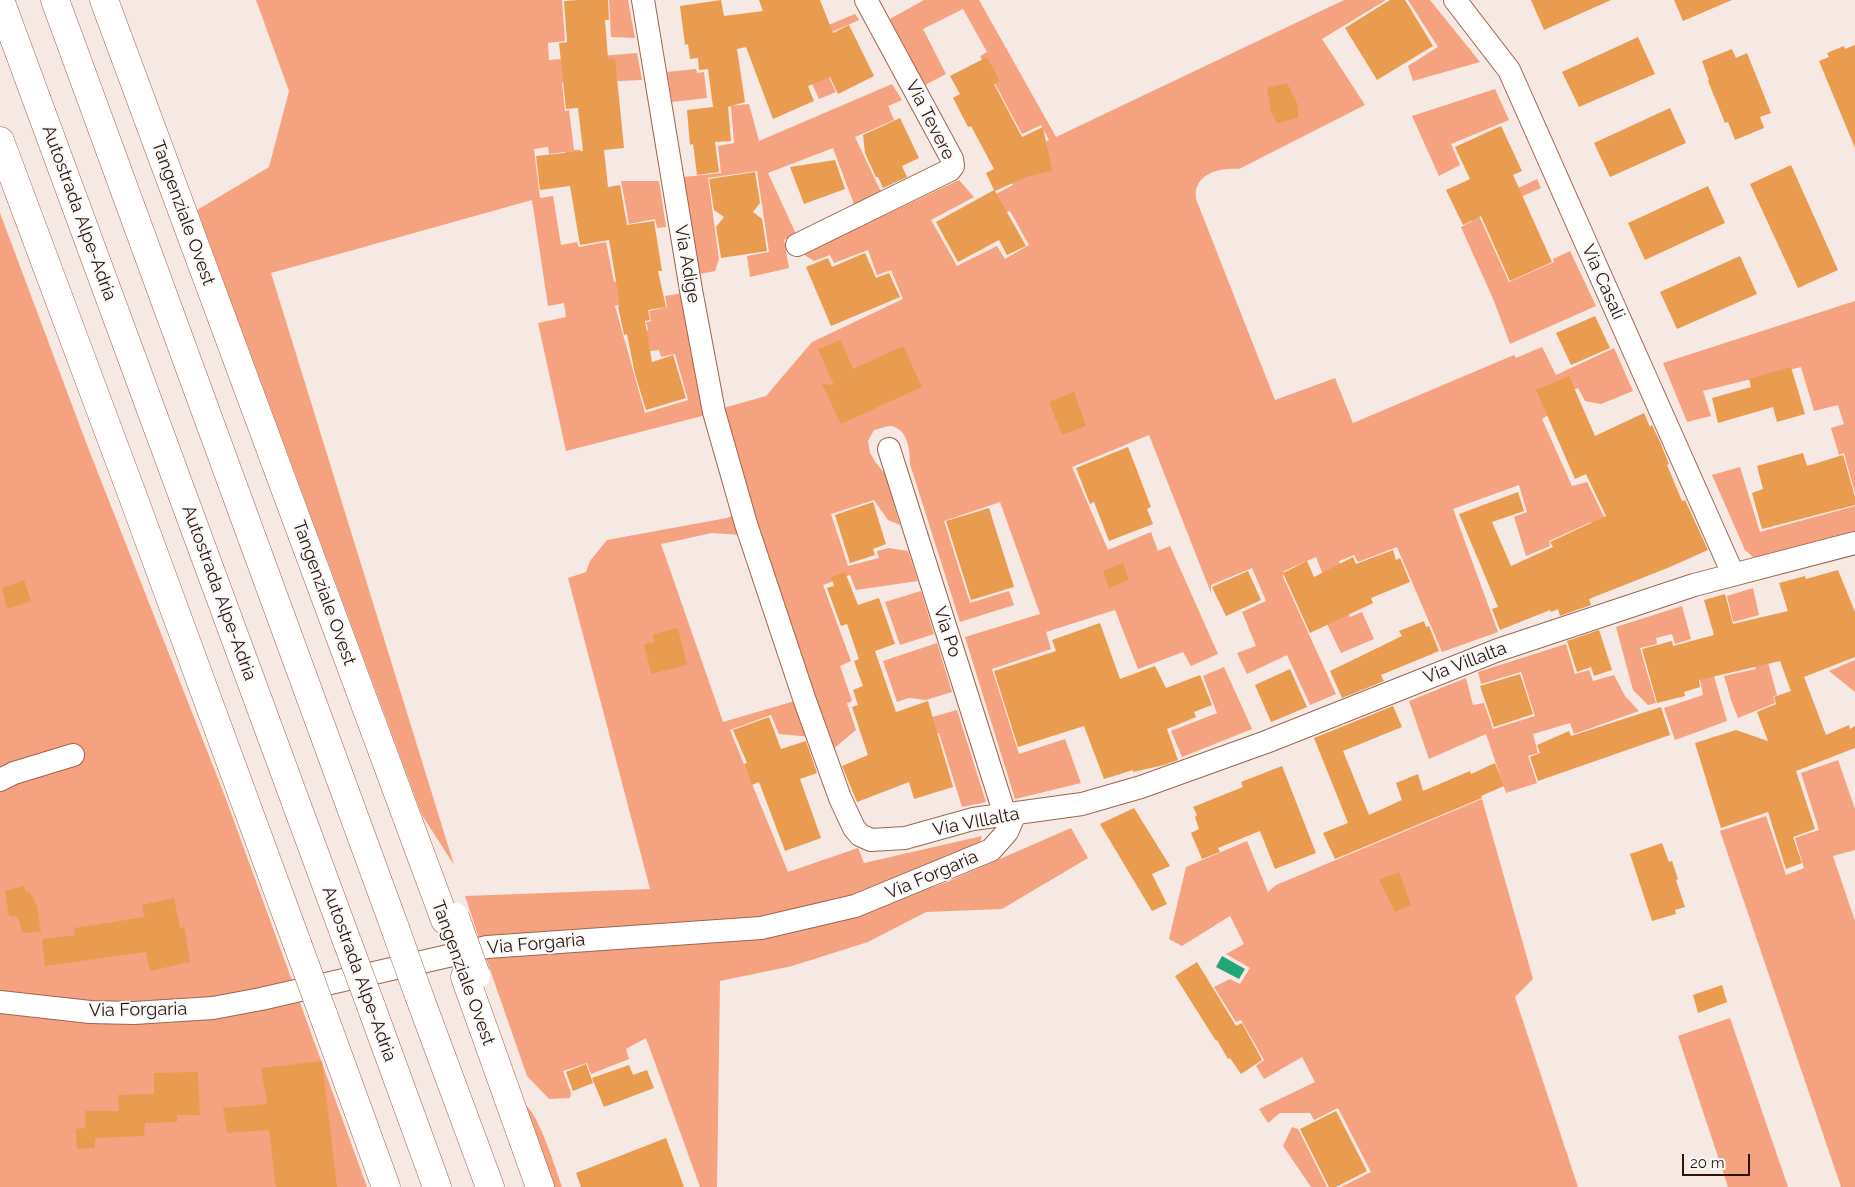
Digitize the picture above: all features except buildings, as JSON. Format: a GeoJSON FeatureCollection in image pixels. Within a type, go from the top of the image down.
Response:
{"type":"FeatureCollection","features":[{"type":"Feature","properties":{"kind":"highway","name":"Autostrada Alpe-Adria"},"geometry":{"type":"LineString","coordinates":[[0,0],[438,1187]]}},
{"type":"Feature","properties":{"kind":"highway"},"geometry":{"type":"LineString","coordinates":[[55,0],[490,1187]]}},
{"type":"Feature","properties":{"kind":"highway","name":"Tangenziale Ovest"},"geometry":{"type":"LineString","coordinates":[[104,0],[416,840],[450,918],[471,976],[540,1187]]}},
{"type":"Feature","properties":{"kind":"highway"},"geometry":{"type":"LineString","coordinates":[[0,142],[129,485],[386,1187]]}},
{"type":"Feature","properties":{"kind":"highway"},"geometry":{"type":"LineString","coordinates":[[471,976],[511,1068],[518,1079]]}},
{"type":"Feature","properties":{"kind":"street","name":"Via Adige"},"geometry":{"type":"LineString","coordinates":[[643,0],[691,290],[712,402],[746,524],[804,698],[840,798],[854,828],[860,835],[871,840]]}},
{"type":"Feature","properties":{"kind":"street","name":"Via Tevere"},"geometry":{"type":"LineString","coordinates":[[797,245],[950,170],[954,166],[952,159],[866,0]]}},
{"type":"Feature","properties":{"kind":"street","name":"Via Casali"},"geometry":{"type":"LineString","coordinates":[[1456,0],[1509,70],[1733,574]]}},
{"type":"Feature","properties":{"kind":"street","name":"Via Po"},"geometry":{"type":"LineString","coordinates":[[889,449],[1010,814]]}},
{"type":"Feature","properties":{"kind":"street","name":"Via Villalta"},"geometry":{"type":"LineString","coordinates":[[1082,804],[1198,768],[1498,650],[1694,585],[1855,543]]}},
{"type":"Feature","properties":{"kind":"street"},"geometry":{"type":"LineString","coordinates":[[0,780],[14,773],[73,755]]}},
{"type":"Feature","properties":{"kind":"street","name":"Via VIllalta"},"geometry":{"type":"LineString","coordinates":[[871,840],[905,838],[973,819],[1082,804]]}},
{"type":"Feature","properties":{"kind":"street","name":"Via Forgaria"},"geometry":{"type":"LineString","coordinates":[[0,1002],[90,1012],[134,1013],[213,1008],[261,999],[487,947],[761,928],[855,906],[991,850],[1007,832],[1010,814]]}},
{"type":"Feature","properties":{"kind":"shaded area"},"geometry":{"type":"Polygon","coordinates":[[[256,0],[562,0],[565,41],[548,43],[549,60],[637,53],[642,80],[598,82],[597,79],[562,83],[565,111],[569,110],[574,150],[580,150],[581,153],[567,170],[565,152],[549,154],[548,147],[534,149],[540,198],[553,196],[561,245],[577,242],[579,247],[606,242],[614,282],[647,276],[652,298],[615,306],[645,413],[688,400],[675,354],[661,357],[659,350],[650,351],[645,331],[648,330],[646,322],[651,321],[649,311],[667,307],[665,296],[683,293],[710,414],[566,451],[538,323],[566,317],[564,303],[548,306],[532,200],[271,273],[454,865],[422,815],[197,210],[269,167],[289,91],[256,0]]]}},
{"type":"Feature","properties":{"kind":"shaded area"},"geometry":{"type":"Polygon","coordinates":[[[609,0],[628,0],[635,38],[611,37],[609,0]]]}},
{"type":"Feature","properties":{"kind":"shaded area"},"geometry":{"type":"Polygon","coordinates":[[[924,0],[979,0],[1056,137],[1344,0],[1386,0],[1322,39],[1365,105],[1239,169],[1221,170],[1209,174],[1204,177],[1196,190],[1196,199],[1275,400],[1335,378],[1353,423],[1514,355],[1516,358],[1542,347],[1556,375],[1614,348],[1633,391],[1601,404],[1585,401],[1578,388],[1548,401],[1553,412],[1542,419],[1572,486],[1587,482],[1605,519],[1594,525],[1591,522],[1549,541],[1550,546],[1526,556],[1514,517],[1527,512],[1519,485],[1453,509],[1498,632],[1442,652],[1397,547],[1358,562],[1354,555],[1339,561],[1353,592],[1341,598],[1350,617],[1362,612],[1374,639],[1341,653],[1327,624],[1340,618],[1316,557],[1284,571],[1283,577],[1336,694],[1310,705],[1287,655],[1247,674],[1237,653],[1256,646],[1242,612],[1266,601],[1252,568],[1211,585],[1211,593],[1149,435],[1072,467],[1108,550],[1151,532],[1158,551],[1170,546],[1218,654],[1191,666],[1183,652],[1138,669],[1115,610],[1046,632],[1051,649],[992,669],[1019,754],[1065,739],[1081,783],[1015,799],[965,637],[1040,614],[1000,502],[944,521],[970,603],[1009,591],[1014,605],[960,622],[910,464],[907,441],[897,428],[887,426],[874,430],[868,441],[870,453],[885,474],[900,525],[888,520],[874,500],[831,514],[848,566],[879,558],[877,551],[889,548],[908,551],[918,581],[856,590],[850,575],[823,585],[851,661],[840,666],[852,701],[847,703],[856,730],[832,750],[720,409],[766,396],[812,342],[903,299],[891,270],[877,275],[868,250],[834,263],[830,255],[814,261],[803,254],[959,180],[974,197],[931,220],[957,266],[997,246],[1005,259],[1029,245],[1010,211],[1003,214],[996,194],[1013,185],[1002,163],[1049,140],[1041,125],[1022,134],[980,56],[987,52],[963,9],[923,29],[946,74],[925,85],[890,19],[924,0]]]}},
{"type":"Feature","properties":{"kind":"shaded area"},"geometry":{"type":"Polygon","coordinates":[[[1408,0],[1430,0],[1480,62],[1413,81],[1408,66],[1438,47],[1408,0]]]}},
{"type":"Feature","properties":{"kind":"shaded area"},"geometry":{"type":"Polygon","coordinates":[[[855,14],[859,20],[812,41],[836,92],[819,99],[797,51],[758,54],[855,14]]]}},
{"type":"Feature","properties":{"kind":"shaded area"},"geometry":{"type":"Polygon","coordinates":[[[696,69],[697,73],[704,72],[707,98],[672,102],[667,72],[696,69]]]}},
{"type":"Feature","properties":{"kind":"shaded area"},"geometry":{"type":"Polygon","coordinates":[[[892,84],[902,100],[888,106],[894,120],[855,137],[882,194],[855,207],[833,148],[768,173],[796,234],[784,240],[789,268],[750,277],[747,256],[769,252],[757,171],[708,178],[719,259],[715,271],[699,274],[684,177],[721,173],[718,146],[734,143],[731,106],[749,104],[759,141],[892,84]]]}},
{"type":"Feature","properties":{"kind":"shaded area"},"geometry":{"type":"Polygon","coordinates":[[[1495,89],[1509,120],[1451,144],[1460,165],[1439,176],[1412,116],[1495,89]]]}},
{"type":"Feature","properties":{"kind":"shaded area"},"geometry":{"type":"Polygon","coordinates":[[[1537,179],[1541,188],[1479,216],[1509,282],[1554,262],[1553,259],[1570,251],[1596,306],[1510,344],[1494,301],[1461,227],[1472,221],[1468,212],[1537,179]]]}},
{"type":"Feature","properties":{"kind":"shaded area"},"geometry":{"type":"Polygon","coordinates":[[[621,181],[659,181],[666,227],[657,228],[655,219],[629,224],[621,181]]]}},
{"type":"Feature","properties":{"kind":"shaded area"},"geometry":{"type":"Polygon","coordinates":[[[0,213],[87,445],[226,799],[367,1187],[0,1187],[0,213]]]}},
{"type":"Feature","properties":{"kind":"shaded area"},"geometry":{"type":"Polygon","coordinates":[[[1855,301],[1855,493],[1844,453],[1839,455],[1831,428],[1844,424],[1838,405],[1814,411],[1801,367],[1703,391],[1711,416],[1687,422],[1663,363],[1855,301]]]}},
{"type":"Feature","properties":{"kind":"shaded area"},"geometry":{"type":"Polygon","coordinates":[[[1740,467],[1760,532],[1855,506],[1855,532],[1761,558],[1753,557],[1745,550],[1712,475],[1740,467]]]}},
{"type":"Feature","properties":{"kind":"shaded area"},"geometry":{"type":"Polygon","coordinates":[[[733,515],[742,535],[712,533],[661,544],[723,722],[798,700],[812,737],[779,734],[771,715],[730,730],[788,872],[858,848],[864,863],[982,836],[979,846],[854,896],[762,918],[479,938],[465,896],[650,889],[568,578],[586,572],[590,561],[607,540],[727,518],[733,515]]]}},
{"type":"Feature","properties":{"kind":"shaded area"},"geometry":{"type":"Polygon","coordinates":[[[1753,588],[1759,615],[1733,622],[1727,596],[1753,588]]]}},
{"type":"Feature","properties":{"kind":"shaded area"},"geometry":{"type":"Polygon","coordinates":[[[921,591],[934,634],[900,645],[885,602],[921,591]]]}},
{"type":"Feature","properties":{"kind":"shaded area"},"geometry":{"type":"Polygon","coordinates":[[[1682,606],[1691,639],[1675,644],[1672,634],[1656,638],[1657,644],[1640,648],[1656,703],[1648,705],[1633,690],[1616,627],[1682,606]]]}},
{"type":"Feature","properties":{"kind":"shaded area"},"geometry":{"type":"Polygon","coordinates":[[[937,643],[952,692],[926,700],[909,698],[897,702],[883,661],[937,643]]]}},
{"type":"Feature","properties":{"kind":"shaded area"},"geometry":{"type":"Polygon","coordinates":[[[1566,644],[1575,674],[1589,670],[1593,681],[1614,675],[1625,696],[1639,711],[1574,734],[1570,723],[1533,734],[1538,753],[1528,756],[1537,783],[1506,793],[1486,734],[1429,759],[1409,701],[1466,678],[1473,705],[1484,703],[1493,729],[1535,716],[1521,672],[1481,684],[1478,672],[1566,644]]]}},
{"type":"Feature","properties":{"kind":"shaded area"},"geometry":{"type":"Polygon","coordinates":[[[1855,660],[1855,692],[1829,671],[1855,660]]]}},
{"type":"Feature","properties":{"kind":"shaded area"},"geometry":{"type":"Polygon","coordinates":[[[1768,663],[1777,695],[1773,697],[1775,703],[1738,718],[1724,676],[1756,669],[1755,666],[1768,663]]]}},
{"type":"Feature","properties":{"kind":"shaded area"},"geometry":{"type":"Polygon","coordinates":[[[1711,666],[1727,721],[1675,740],[1664,708],[1703,695],[1698,669],[1711,666]]]}},
{"type":"Feature","properties":{"kind":"shaded area"},"geometry":{"type":"Polygon","coordinates":[[[1224,667],[1252,729],[1182,757],[1171,731],[1217,713],[1203,676],[1224,667]]]}},
{"type":"Feature","properties":{"kind":"shaded area"},"geometry":{"type":"Polygon","coordinates":[[[957,710],[986,802],[962,807],[939,733],[914,739],[918,721],[957,710]]]}},
{"type":"Feature","properties":{"kind":"shaded area"},"geometry":{"type":"Polygon","coordinates":[[[1838,760],[1855,809],[1855,850],[1833,856],[1855,921],[1855,1187],[1841,1187],[1720,831],[1766,816],[1786,875],[1804,868],[1795,838],[1819,830],[1801,773],[1838,760]]]}},
{"type":"Feature","properties":{"kind":"shaded area"},"geometry":{"type":"Polygon","coordinates":[[[1482,799],[1533,979],[1515,997],[1578,1187],[1341,1187],[1371,1172],[1338,1108],[1314,1120],[1310,1113],[1280,1113],[1268,1123],[1259,1109],[1315,1082],[1302,1057],[1264,1079],[1256,1066],[1264,1060],[1241,1020],[1236,1022],[1214,987],[1230,979],[1240,984],[1250,968],[1226,954],[1244,944],[1230,916],[1182,946],[1169,939],[1186,867],[1247,841],[1268,892],[1276,885],[1482,799]]]}},
{"type":"Feature","properties":{"kind":"shaded area"},"geometry":{"type":"Polygon","coordinates":[[[1071,828],[1088,858],[1002,909],[926,912],[868,942],[792,966],[720,981],[717,1187],[700,1187],[646,1038],[626,1049],[629,1059],[591,1074],[587,1063],[563,1071],[571,1093],[570,1098],[549,1099],[527,1076],[485,955],[639,944],[910,895],[947,882],[1071,828]]]}},
{"type":"Feature","properties":{"kind":"shaded area"},"geometry":{"type":"Polygon","coordinates":[[[1222,956],[1245,969],[1239,979],[1216,967],[1222,956]]]}},
{"type":"Feature","properties":{"kind":"shaded area"},"geometry":{"type":"Polygon","coordinates":[[[1730,1018],[1788,1187],[1728,1187],[1678,1036],[1730,1018]]]}},
{"type":"Feature","properties":{"kind":"shaded area"},"geometry":{"type":"Polygon","coordinates":[[[524,1104],[541,1129],[562,1187],[551,1187],[524,1104]]]}},
{"type":"Feature","properties":{"kind":"shaded area"},"geometry":{"type":"Polygon","coordinates":[[[1292,1127],[1298,1129],[1327,1187],[1311,1187],[1283,1146],[1292,1127]]]}}]}
